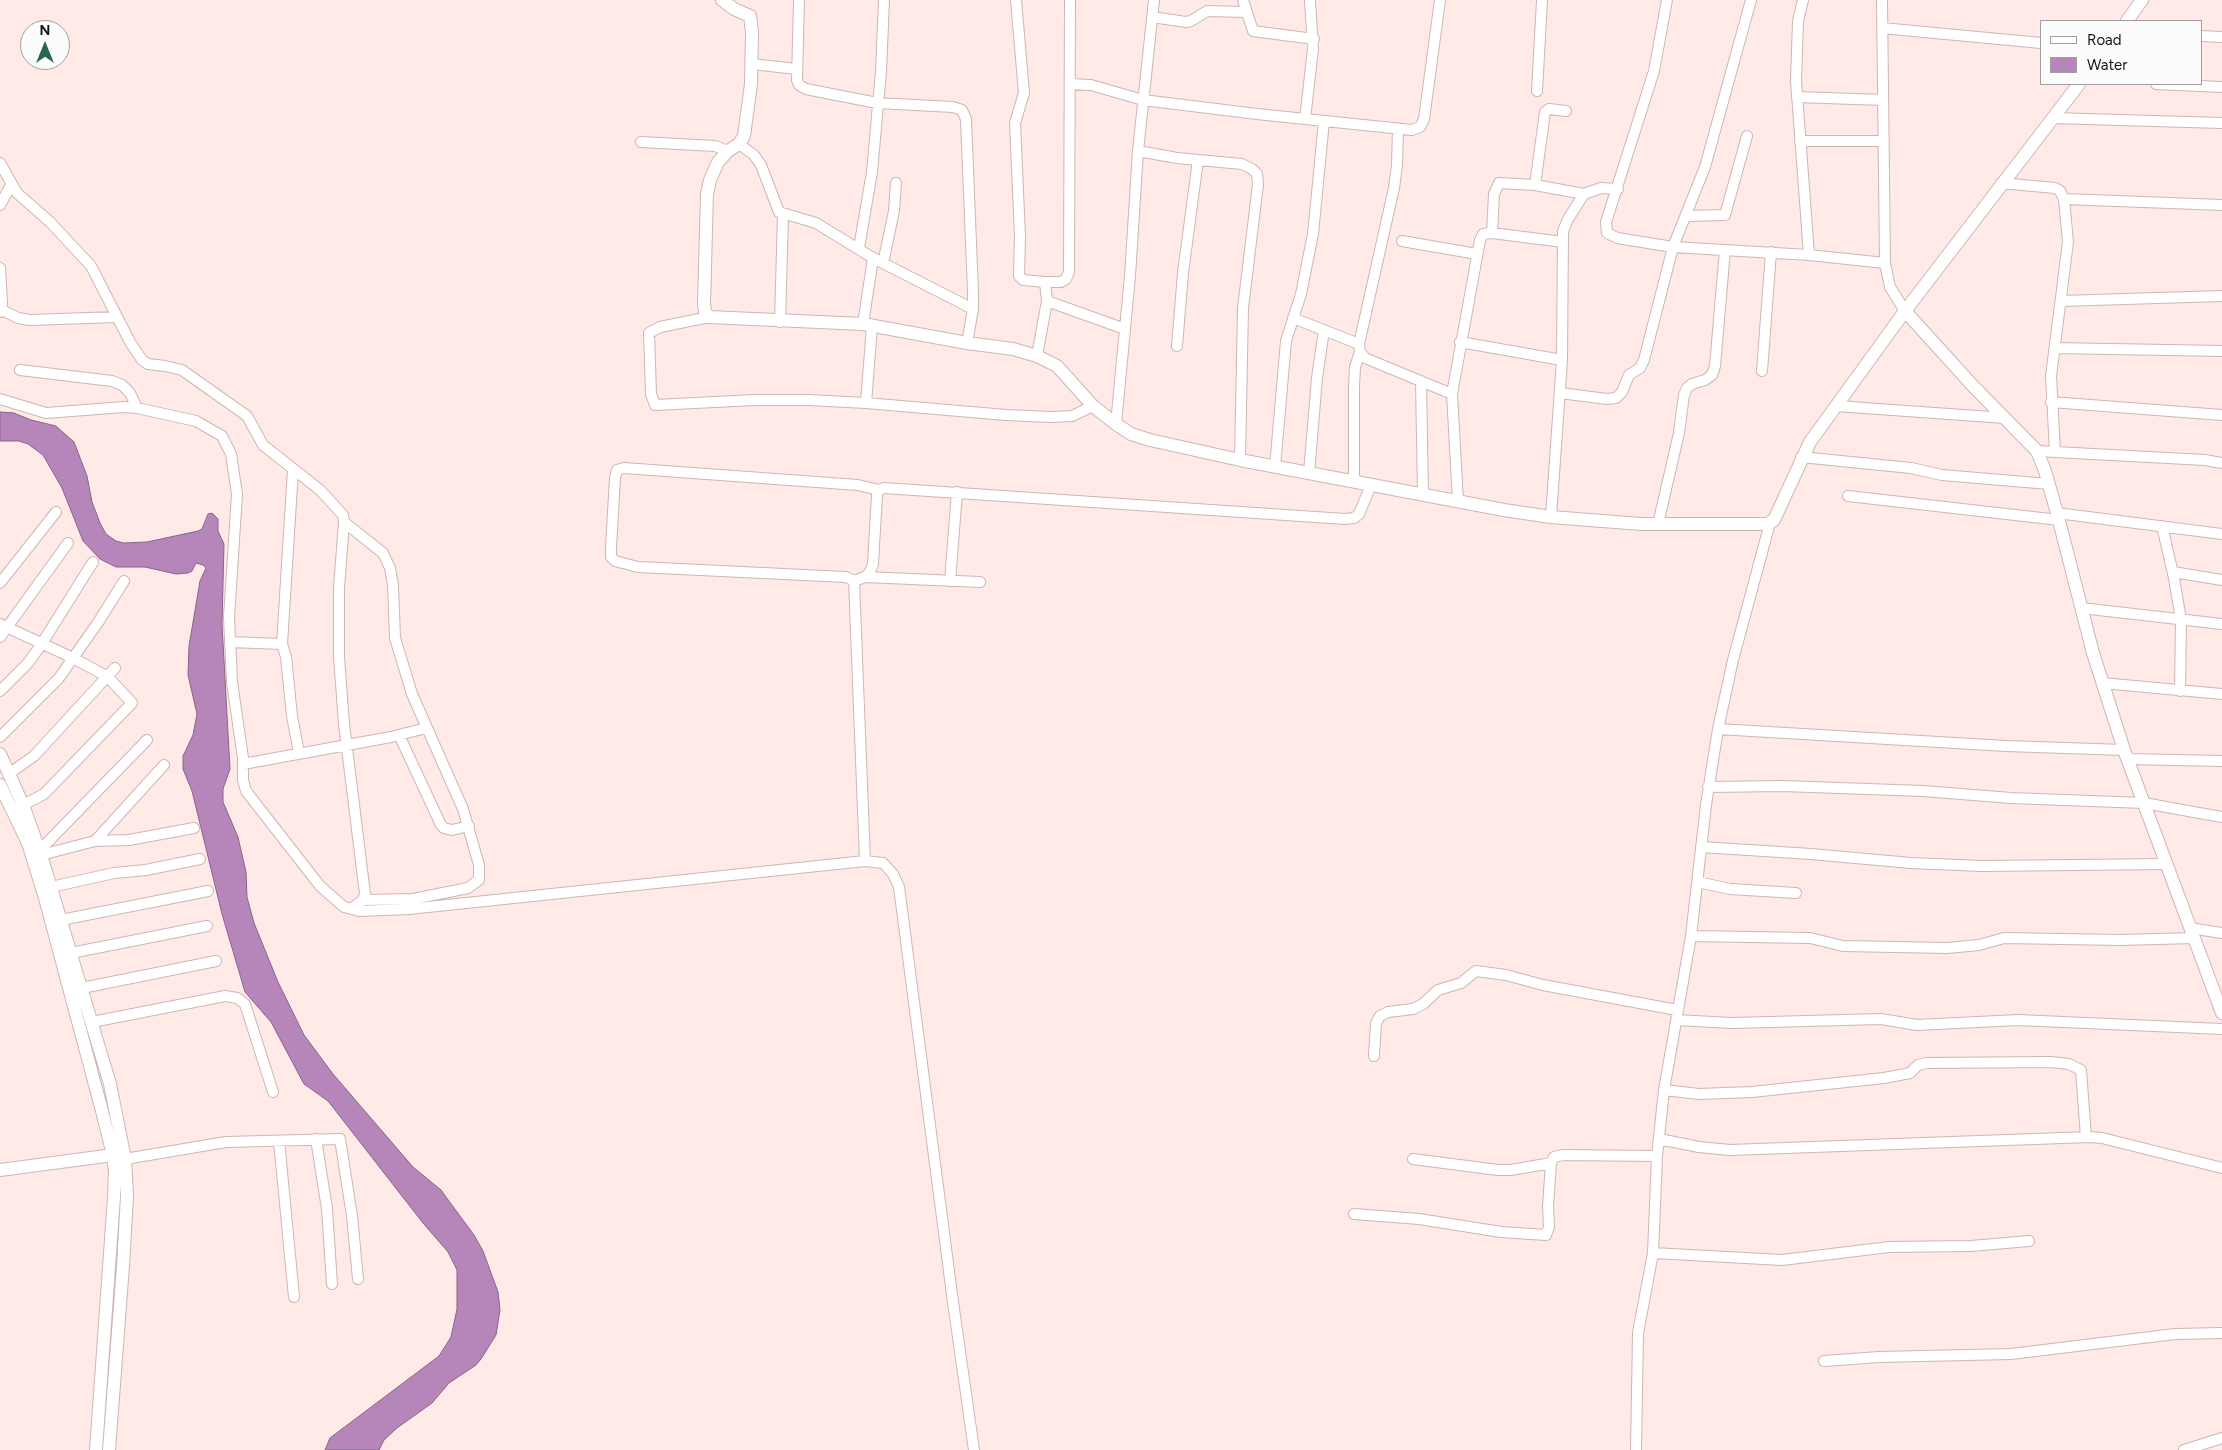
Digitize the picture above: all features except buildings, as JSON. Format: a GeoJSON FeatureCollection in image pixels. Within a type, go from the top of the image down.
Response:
{"type":"FeatureCollection","features":[{"type":"Feature","properties":{"kind":"street"},"geometry":{"type":"LineString","coordinates":[[709,317],[705,312],[704,304],[707,194],[710,180],[718,162],[744,136],[748,115],[752,64],[750,16],[734,9],[722,0]]}},
{"type":"Feature","properties":{"kind":"street"},"geometry":{"type":"LineString","coordinates":[[799,0],[797,80],[799,85],[806,90],[877,103],[953,106],[962,110],[966,119],[973,309],[967,343]]}},
{"type":"Feature","properties":{"kind":"street"},"geometry":{"type":"LineString","coordinates":[[859,248],[870,194],[881,71],[884,0]]}},
{"type":"Feature","properties":{"kind":"street"},"geometry":{"type":"LineString","coordinates":[[1016,0],[1024,93],[1015,123],[1020,236],[1019,276],[1023,280],[1045,282],[1061,282],[1066,279],[1069,272],[1070,0]]}},
{"type":"Feature","properties":{"kind":"street"},"geometry":{"type":"LineString","coordinates":[[1116,424],[1138,151],[1154,0]]}},
{"type":"Feature","properties":{"kind":"street"},"geometry":{"type":"LineString","coordinates":[[1243,0],[1245,12],[1250,18],[1253,31],[1314,39]]}},
{"type":"Feature","properties":{"kind":"street"},"geometry":{"type":"LineString","coordinates":[[1306,119],[1314,39],[1310,0]]}},
{"type":"Feature","properties":{"kind":"street"},"geometry":{"type":"LineString","coordinates":[[1070,84],[1091,85],[1143,100],[1412,130],[1420,127],[1424,119],[1440,0]]}},
{"type":"Feature","properties":{"kind":"street"},"geometry":{"type":"LineString","coordinates":[[1537,92],[1542,0]]}},
{"type":"Feature","properties":{"kind":"street"},"geometry":{"type":"LineString","coordinates":[[1666,0],[1654,71],[1606,222],[1608,233],[1617,238],[1673,246],[1809,255],[1885,263]]}},
{"type":"Feature","properties":{"kind":"street"},"geometry":{"type":"LineString","coordinates":[[1560,393],[1607,399],[1616,398],[1622,392],[1629,375],[1640,368],[1644,360],[1673,246],[1705,167],[1751,0]]}},
{"type":"Feature","properties":{"kind":"street"},"geometry":{"type":"LineString","coordinates":[[1803,0],[1798,21],[1797,97],[1809,255]]}},
{"type":"Feature","properties":{"kind":"street"},"geometry":{"type":"LineString","coordinates":[[1882,0],[1885,263],[1890,287],[1905,311],[2037,451],[2049,484],[2102,683],[2125,755],[2222,1013]]}},
{"type":"Feature","properties":{"kind":"street"},"geometry":{"type":"LineString","coordinates":[[2128,20],[2142,0]]}},
{"type":"Feature","properties":{"kind":"street"},"geometry":{"type":"LineString","coordinates":[[1152,17],[1191,22],[1207,12],[1245,12]]}},
{"type":"Feature","properties":{"kind":"street"},"geometry":{"type":"LineString","coordinates":[[1882,28],[2040,43]]}},
{"type":"Feature","properties":{"kind":"street"},"geometry":{"type":"LineString","coordinates":[[2202,36],[2222,37]]}},
{"type":"Feature","properties":{"kind":"street"},"geometry":{"type":"LineString","coordinates":[[752,64],[797,69]]}},
{"type":"Feature","properties":{"kind":"street"},"geometry":{"type":"LineString","coordinates":[[1636,1450],[1638,1333],[1653,1254],[1657,1156],[1664,1090],[1691,936],[1708,787],[1718,729],[1733,660],[1770,523],[1776,518],[1801,457],[1810,442],[1905,311],[2077,85]]}},
{"type":"Feature","properties":{"kind":"street"},"geometry":{"type":"LineString","coordinates":[[2178,85],[2222,87]]}},
{"type":"Feature","properties":{"kind":"street"},"geometry":{"type":"LineString","coordinates":[[1797,97],[1883,100]]}},
{"type":"Feature","properties":{"kind":"street"},"geometry":{"type":"LineString","coordinates":[[1535,186],[1545,112],[1549,109],[1566,111]]}},
{"type":"Feature","properties":{"kind":"street"},"geometry":{"type":"LineString","coordinates":[[2052,118],[2222,123]]}},
{"type":"Feature","properties":{"kind":"street"},"geometry":{"type":"LineString","coordinates":[[1275,467],[1285,349],[1301,294],[1313,234],[1324,121]]}},
{"type":"Feature","properties":{"kind":"street"},"geometry":{"type":"LineString","coordinates":[[1354,482],[1355,367],[1394,188],[1398,129]]}},
{"type":"Feature","properties":{"kind":"street"},"geometry":{"type":"LineString","coordinates":[[1686,216],[1725,215],[1747,136]]}},
{"type":"Feature","properties":{"kind":"street"},"geometry":{"type":"LineString","coordinates":[[1800,141],[1884,141]]}},
{"type":"Feature","properties":{"kind":"street"},"geometry":{"type":"LineString","coordinates":[[641,142],[734,148],[754,155],[761,165],[775,207],[783,215],[816,223],[883,264],[973,309]]}},
{"type":"Feature","properties":{"kind":"street"},"geometry":{"type":"LineString","coordinates":[[1138,151],[1242,164],[1257,174],[1258,184],[1243,308],[1240,460]]}},
{"type":"Feature","properties":{"kind":"street"},"geometry":{"type":"LineString","coordinates":[[1177,346],[1187,237],[1198,160]]}},
{"type":"Feature","properties":{"kind":"street"},"geometry":{"type":"LineString","coordinates":[[1,168],[17,194],[50,222],[91,266],[142,360],[148,364],[182,370],[238,409],[247,416],[262,445],[340,510],[344,522],[338,629],[347,744],[365,894],[362,900],[351,909]]}},
{"type":"Feature","properties":{"kind":"street"},"geometry":{"type":"LineString","coordinates":[[883,264],[894,211],[896,183]]}},
{"type":"Feature","properties":{"kind":"street"},"geometry":{"type":"LineString","coordinates":[[1492,233],[1496,187],[1499,183],[1535,186],[1584,194],[1601,188],[1618,189]]}},
{"type":"Feature","properties":{"kind":"street"},"geometry":{"type":"LineString","coordinates":[[2001,183],[2055,188],[2060,191],[2064,199],[2068,242],[2051,376],[2051,402],[2056,452]]}},
{"type":"Feature","properties":{"kind":"street"},"geometry":{"type":"LineString","coordinates":[[0,205],[12,185]]}},
{"type":"Feature","properties":{"kind":"street"},"geometry":{"type":"LineString","coordinates":[[1551,517],[1562,360],[1563,232],[1568,219],[1584,194]]}},
{"type":"Feature","properties":{"kind":"street"},"geometry":{"type":"LineString","coordinates":[[2064,199],[2222,205]]}},
{"type":"Feature","properties":{"kind":"street"},"geometry":{"type":"LineString","coordinates":[[780,322],[783,215]]}},
{"type":"Feature","properties":{"kind":"street"},"geometry":{"type":"LineString","coordinates":[[1458,501],[1452,394],[1480,240],[1483,234],[1492,233],[1563,242]]}},
{"type":"Feature","properties":{"kind":"street"},"geometry":{"type":"LineString","coordinates":[[1402,242],[1477,254]]}},
{"type":"Feature","properties":{"kind":"street"},"geometry":{"type":"LineString","coordinates":[[1658,524],[1680,433],[1684,395],[1687,388],[1692,384],[1705,380],[1712,375],[1716,366],[1725,250]]}},
{"type":"Feature","properties":{"kind":"street"},"geometry":{"type":"LineString","coordinates":[[1762,371],[1771,252]]}},
{"type":"Feature","properties":{"kind":"street"},"geometry":{"type":"LineString","coordinates":[[866,403],[868,325],[873,258]]}},
{"type":"Feature","properties":{"kind":"street"},"geometry":{"type":"LineString","coordinates":[[0,268],[1,311],[18,318],[30,320],[117,317]]}},
{"type":"Feature","properties":{"kind":"street"},"geometry":{"type":"LineString","coordinates":[[1037,356],[1047,302],[1045,282]]}},
{"type":"Feature","properties":{"kind":"street"},"geometry":{"type":"LineString","coordinates":[[2061,301],[2222,296]]}},
{"type":"Feature","properties":{"kind":"street"},"geometry":{"type":"LineString","coordinates":[[1047,302],[1125,329]]}},
{"type":"Feature","properties":{"kind":"street"},"geometry":{"type":"LineString","coordinates":[[1093,406],[1072,416],[1051,417],[1006,416],[866,403],[754,400],[655,405],[651,394],[650,333],[660,327],[709,317],[868,325],[967,343],[1013,348],[1037,356],[1057,366],[1093,406],[1131,434],[1150,440],[1309,474],[1551,517],[1658,524],[1770,523]]}},
{"type":"Feature","properties":{"kind":"street"},"geometry":{"type":"LineString","coordinates":[[1293,318],[1324,330],[1359,348],[1365,358],[1452,394]]}},
{"type":"Feature","properties":{"kind":"street"},"geometry":{"type":"LineString","coordinates":[[1309,474],[1317,378],[1324,330]]}},
{"type":"Feature","properties":{"kind":"street"},"geometry":{"type":"LineString","coordinates":[[1460,342],[1562,360]]}},
{"type":"Feature","properties":{"kind":"street"},"geometry":{"type":"LineString","coordinates":[[2055,348],[2222,351]]}},
{"type":"Feature","properties":{"kind":"street"},"geometry":{"type":"LineString","coordinates":[[20,370],[112,381],[122,385],[130,393],[137,408]]}},
{"type":"Feature","properties":{"kind":"street"},"geometry":{"type":"LineString","coordinates":[[1421,381],[1423,494]]}},
{"type":"Feature","properties":{"kind":"street"},"geometry":{"type":"LineString","coordinates":[[0,399],[46,413],[124,407],[137,408],[196,421],[222,436],[231,454],[237,494],[229,616],[233,689],[243,764],[243,780],[246,790],[320,886],[334,900],[351,909],[359,911],[409,909],[865,861],[883,863],[893,874],[899,887],[951,1292],[974,1450]]}},
{"type":"Feature","properties":{"kind":"street"},"geometry":{"type":"LineString","coordinates":[[2051,402],[2222,415]]}},
{"type":"Feature","properties":{"kind":"street"},"geometry":{"type":"LineString","coordinates":[[1836,406],[2005,418]]}},
{"type":"Feature","properties":{"kind":"street"},"geometry":{"type":"LineString","coordinates":[[2037,451],[2205,460],[2222,463]]}},
{"type":"Feature","properties":{"kind":"street"},"geometry":{"type":"LineString","coordinates":[[1801,457],[1911,468],[1942,475],[2049,484]]}},
{"type":"Feature","properties":{"kind":"street"},"geometry":{"type":"LineString","coordinates":[[980,582],[865,577],[854,581],[846,577],[638,568],[615,561],[611,557],[617,470],[624,468],[858,485],[879,490],[884,488],[956,492],[1345,519],[1354,518],[1359,514],[1371,485]]}},
{"type":"Feature","properties":{"kind":"street"},"geometry":{"type":"LineString","coordinates":[[293,470],[282,644],[286,657],[292,716],[300,754]]}},
{"type":"Feature","properties":{"kind":"street"},"geometry":{"type":"LineString","coordinates":[[865,577],[870,572],[872,564],[877,495],[879,490]]}},
{"type":"Feature","properties":{"kind":"street"},"geometry":{"type":"LineString","coordinates":[[950,581],[956,492]]}},
{"type":"Feature","properties":{"kind":"street"},"geometry":{"type":"LineString","coordinates":[[1848,496],[2162,526],[2222,534]]}},
{"type":"Feature","properties":{"kind":"street"},"geometry":{"type":"LineString","coordinates":[[0,583],[56,512]]}},
{"type":"Feature","properties":{"kind":"street"},"geometry":{"type":"LineString","coordinates":[[344,522],[383,553],[390,568],[393,585],[396,638],[412,694],[426,728],[454,785],[479,865],[479,880],[474,885],[412,899],[362,900]]}},
{"type":"Feature","properties":{"kind":"street"},"geometry":{"type":"LineString","coordinates":[[2162,526],[2173,572],[2181,620],[2180,691]]}},
{"type":"Feature","properties":{"kind":"street"},"geometry":{"type":"LineString","coordinates":[[0,637],[4,627],[68,543]]}},
{"type":"Feature","properties":{"kind":"street"},"geometry":{"type":"LineString","coordinates":[[0,691],[28,662],[41,645],[93,562]]}},
{"type":"Feature","properties":{"kind":"street"},"geometry":{"type":"LineString","coordinates":[[2173,572],[2222,580]]}},
{"type":"Feature","properties":{"kind":"street"},"geometry":{"type":"LineString","coordinates":[[0,737],[59,678],[124,581]]}},
{"type":"Feature","properties":{"kind":"street"},"geometry":{"type":"LineString","coordinates":[[854,581],[856,589],[865,861]]}},
{"type":"Feature","properties":{"kind":"street"},"geometry":{"type":"LineString","coordinates":[[2081,608],[2222,624]]}},
{"type":"Feature","properties":{"kind":"street"},"geometry":{"type":"LineString","coordinates":[[4,627],[73,658],[108,677],[132,703],[44,794],[23,805]]}},
{"type":"Feature","properties":{"kind":"street"},"geometry":{"type":"LineString","coordinates":[[230,642],[282,644]]}},
{"type":"Feature","properties":{"kind":"street"},"geometry":{"type":"LineString","coordinates":[[10,773],[34,756],[115,668]]}},
{"type":"Feature","properties":{"kind":"street"},"geometry":{"type":"LineString","coordinates":[[2102,683],[2222,694]]}},
{"type":"Feature","properties":{"kind":"street"},"geometry":{"type":"LineString","coordinates":[[243,764],[399,735],[426,728]]}},
{"type":"Feature","properties":{"kind":"street"},"geometry":{"type":"LineString","coordinates":[[1718,729],[2222,760]]}},
{"type":"Feature","properties":{"kind":"street"},"geometry":{"type":"LineString","coordinates":[[399,735],[441,825],[452,830],[468,826]]}},
{"type":"Feature","properties":{"kind":"street"},"geometry":{"type":"LineString","coordinates":[[40,852],[147,740]]}},
{"type":"Feature","properties":{"kind":"street"},"geometry":{"type":"LineString","coordinates":[[0,754],[23,805],[51,887],[110,1084],[125,1159],[127,1196],[109,1450]]}},
{"type":"Feature","properties":{"kind":"street"},"geometry":{"type":"LineString","coordinates":[[95,841],[164,765]]}},
{"type":"Feature","properties":{"kind":"street"},"geometry":{"type":"LineString","coordinates":[[1708,787],[1783,786],[1923,790],[2010,798],[2144,803],[2222,817]]}},
{"type":"Feature","properties":{"kind":"street"},"geometry":{"type":"LineString","coordinates":[[1,790],[28,843],[91,1067],[113,1155],[115,1172],[114,1197],[96,1450]]}},
{"type":"Feature","properties":{"kind":"street"},"geometry":{"type":"LineString","coordinates":[[40,852],[95,841],[129,840],[194,828]]}},
{"type":"Feature","properties":{"kind":"street"},"geometry":{"type":"LineString","coordinates":[[1701,847],[1973,866],[2166,864]]}},
{"type":"Feature","properties":{"kind":"street"},"geometry":{"type":"LineString","coordinates":[[51,887],[114,873],[146,870],[200,859]]}},
{"type":"Feature","properties":{"kind":"street"},"geometry":{"type":"LineString","coordinates":[[1698,882],[1730,889],[1796,894]]}},
{"type":"Feature","properties":{"kind":"street"},"geometry":{"type":"LineString","coordinates":[[61,920],[208,891]]}},
{"type":"Feature","properties":{"kind":"street"},"geometry":{"type":"LineString","coordinates":[[71,952],[207,926]]}},
{"type":"Feature","properties":{"kind":"street"},"geometry":{"type":"LineString","coordinates":[[1691,936],[1810,938],[1843,946],[1947,948],[1979,945],[2004,938],[2120,940],[2192,933],[2222,933]]}},
{"type":"Feature","properties":{"kind":"street"},"geometry":{"type":"LineString","coordinates":[[82,988],[216,961]]}},
{"type":"Feature","properties":{"kind":"street"},"geometry":{"type":"LineString","coordinates":[[1374,1056],[1375,1028],[1380,1016],[1388,1012],[1413,1009],[1423,1004],[1438,990],[1461,983],[1476,971],[1512,976],[1543,985],[1676,1015],[1740,1023],[1881,1019],[1917,1024],[2018,1020],[2222,1029]]}},
{"type":"Feature","properties":{"kind":"street"},"geometry":{"type":"LineString","coordinates":[[92,1022],[225,996],[237,998],[245,1004],[273,1092]]}},
{"type":"Feature","properties":{"kind":"street"},"geometry":{"type":"LineString","coordinates":[[1664,1090],[1699,1094],[1752,1092],[1884,1078],[1910,1073],[1918,1065],[1927,1063],[2051,1062],[2070,1064],[2081,1070],[2086,1138]]}},
{"type":"Feature","properties":{"kind":"street"},"geometry":{"type":"LineString","coordinates":[[125,1159],[226,1142],[340,1138],[352,1216],[358,1279]]}},
{"type":"Feature","properties":{"kind":"street"},"geometry":{"type":"LineString","coordinates":[[1659,1139],[1699,1147],[1730,1150],[2102,1138],[2222,1168]]}},
{"type":"Feature","properties":{"kind":"street"},"geometry":{"type":"LineString","coordinates":[[316,1139],[327,1209],[332,1284]]}},
{"type":"Feature","properties":{"kind":"street"},"geometry":{"type":"LineString","coordinates":[[279,1140],[294,1297]]}},
{"type":"Feature","properties":{"kind":"street"},"geometry":{"type":"LineString","coordinates":[[0,1170],[113,1155]]}},
{"type":"Feature","properties":{"kind":"street"},"geometry":{"type":"LineString","coordinates":[[1354,1214],[1419,1219],[1492,1230],[1546,1235],[1550,1228],[1548,1206],[1551,1163],[1554,1158],[1563,1155],[1657,1156]]}},
{"type":"Feature","properties":{"kind":"street"},"geometry":{"type":"LineString","coordinates":[[1414,1159],[1498,1170],[1517,1170],[1551,1163]]}},
{"type":"Feature","properties":{"kind":"street"},"geometry":{"type":"LineString","coordinates":[[1653,1254],[1782,1260],[1889,1247],[2029,1242]]}},
{"type":"Feature","properties":{"kind":"street"},"geometry":{"type":"LineString","coordinates":[[1824,1361],[1879,1357],[2010,1354],[2175,1334],[2222,1333]]}},
{"type":"Feature","properties":{"kind":"street"},"geometry":{"type":"LineString","coordinates":[[2184,1450],[2201,1447],[2222,1438]]}},
{"type":"Feature","properties":{"kind":"water"},"geometry":{"type":"Polygon","coordinates":[[[0,412],[14,413],[31,420],[56,426],[74,442],[87,476],[92,502],[100,523],[106,534],[116,541],[124,543],[147,542],[198,531],[202,529],[208,514],[212,513],[218,519],[218,531],[224,544],[222,624],[230,769],[223,789],[223,802],[238,837],[246,872],[247,897],[254,923],[278,982],[304,1035],[333,1074],[413,1167],[441,1190],[474,1235],[483,1251],[498,1292],[500,1310],[496,1335],[481,1359],[476,1365],[449,1383],[432,1403],[397,1428],[384,1440],[379,1450],[325,1450],[330,1438],[439,1356],[451,1337],[457,1309],[457,1270],[448,1252],[423,1223],[328,1101],[304,1084],[271,1022],[245,992],[222,914],[192,791],[183,769],[183,756],[193,735],[197,714],[188,675],[189,646],[200,581],[206,568],[196,563],[192,571],[176,574],[145,567],[116,567],[100,559],[83,541],[62,488],[43,455],[28,444],[19,441],[0,441],[0,412]]]}}]}
